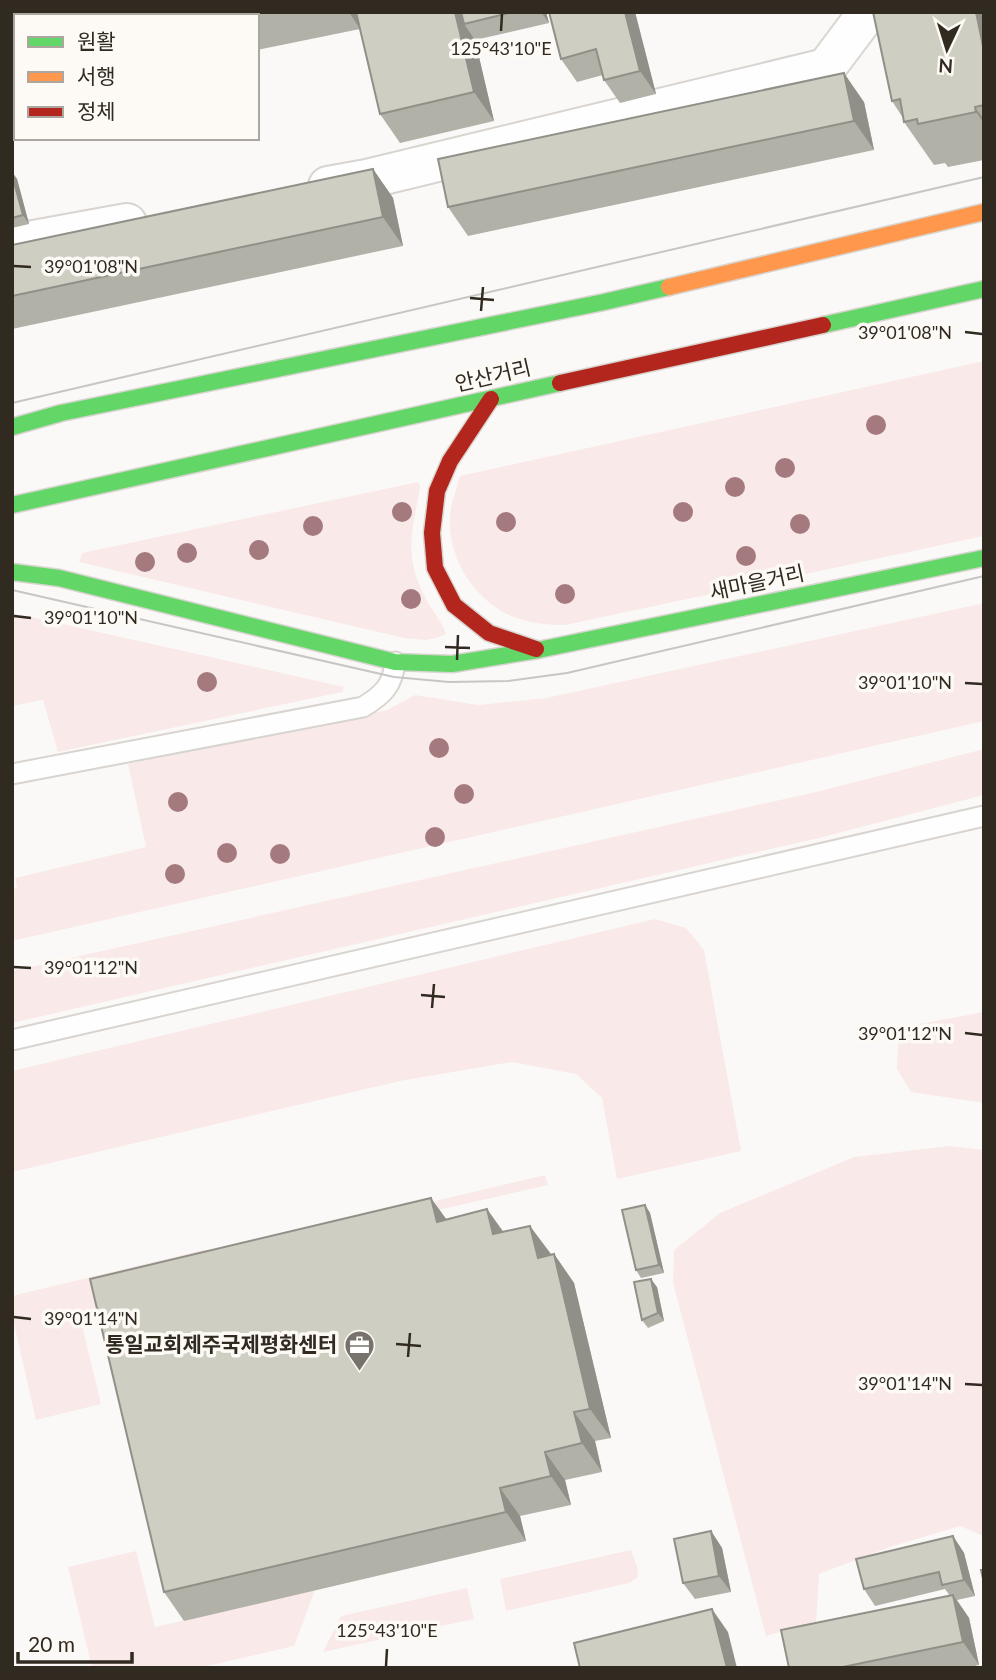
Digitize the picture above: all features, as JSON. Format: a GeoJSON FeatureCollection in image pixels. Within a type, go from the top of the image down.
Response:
{"type":"FeatureCollection","features":[{"type":"Feature","properties":{"kind":"main road"},"geometry":{"type":"LineString","coordinates":[[12,427],[61,412],[604,302],[984,212]]}},
{"type":"Feature","properties":{"kind":"main road","name":"안산거리"},"geometry":{"type":"LineString","coordinates":[[12,505],[984,289]]}},
{"type":"Feature","properties":{"kind":"main road"},"geometry":{"type":"LineString","coordinates":[[491,398],[450,461],[437,491],[432,533],[435,568],[454,605],[489,633],[538,650]]}},
{"type":"Feature","properties":{"kind":"main road","name":"새마을거리"},"geometry":{"type":"LineString","coordinates":[[12,572],[59,578],[395,662],[452,664],[538,650],[984,558]]}},
{"type":"Feature","properties":{"kind":"street"},"geometry":{"type":"LineString","coordinates":[[299,191],[380,176],[826,68],[868,12]]}},
{"type":"Feature","properties":{"kind":"street"},"geometry":{"type":"LineString","coordinates":[[12,244],[162,216]]}},
{"type":"Feature","properties":{"kind":"lane"},"geometry":{"type":"LineString","coordinates":[[12,774],[363,707],[382,695],[388,687],[394,677],[395,662]]}},
{"type":"Feature","properties":{"kind":"lane"},"geometry":{"type":"LineString","coordinates":[[12,1040],[984,816]]}},
{"type":"Feature","properties":{"kind":"shaded area"},"geometry":{"type":"Polygon","coordinates":[[[984,361],[984,536],[565,625],[541,624],[503,612],[477,591],[459,564],[450,533],[450,512],[460,476],[984,361]]]}},
{"type":"Feature","properties":{"kind":"shaded area"},"geometry":{"type":"Polygon","coordinates":[[[418,482],[420,487],[412,554],[426,600],[446,634],[437,638],[404,638],[79,562],[82,553],[418,482]]]}},
{"type":"Feature","properties":{"kind":"shaded area"},"geometry":{"type":"Polygon","coordinates":[[[984,603],[984,721],[12,941],[12,889],[17,888],[15,878],[146,847],[128,764],[387,710],[415,695],[478,705],[546,698],[984,603]]]}},
{"type":"Feature","properties":{"kind":"shaded area"},"geometry":{"type":"Polygon","coordinates":[[[12,613],[344,687],[342,692],[58,752],[43,700],[12,706],[12,613]]]}},
{"type":"Feature","properties":{"kind":"shaded area"},"geometry":{"type":"Polygon","coordinates":[[[984,749],[984,795],[819,838],[12,1023],[12,971],[820,791],[984,749]]]}},
{"type":"Feature","properties":{"kind":"shaded area"},"geometry":{"type":"Polygon","coordinates":[[[655,919],[686,928],[704,950],[741,1151],[617,1179],[602,1098],[576,1074],[512,1062],[400,1081],[12,1172],[12,1071],[655,919]]]}},
{"type":"Feature","properties":{"kind":"shaded area"},"geometry":{"type":"Polygon","coordinates":[[[984,1012],[984,1103],[911,1092],[897,1069],[898,1044],[919,1024],[984,1012]]]}},
{"type":"Feature","properties":{"kind":"shaded area"},"geometry":{"type":"Polygon","coordinates":[[[950,1146],[984,1150],[984,1536],[960,1526],[890,1547],[819,1574],[816,1622],[766,1636],[673,1283],[674,1250],[720,1213],[854,1157],[950,1146]]]}},
{"type":"Feature","properties":{"kind":"shaded area"},"geometry":{"type":"Polygon","coordinates":[[[545,1175],[548,1185],[438,1210],[435,1201],[545,1175]]]}},
{"type":"Feature","properties":{"kind":"shaded area"},"geometry":{"type":"Polygon","coordinates":[[[203,1250],[233,1252],[110,1307],[79,1313],[101,1404],[36,1420],[12,1315],[12,1296],[203,1250]]]}},
{"type":"Feature","properties":{"kind":"shaded area"},"geometry":{"type":"Polygon","coordinates":[[[631,1550],[638,1569],[637,1578],[629,1583],[506,1611],[500,1579],[631,1550]]]}},
{"type":"Feature","properties":{"kind":"shaded area"},"geometry":{"type":"Polygon","coordinates":[[[136,1551],[155,1627],[315,1590],[294,1646],[199,1668],[92,1668],[68,1567],[136,1551]]]}},
{"type":"Feature","properties":{"kind":"shaded area"},"geometry":{"type":"Polygon","coordinates":[[[467,1588],[474,1619],[323,1652],[341,1616],[467,1588]]]}},
{"type":"Feature","properties":{"kind":"building"},"geometry":{"type":"Polygon","coordinates":[[[12,12],[236,12],[14,14],[12,59],[12,12]]]}},
{"type":"Feature","properties":{"kind":"building"},"geometry":{"type":"Polygon","coordinates":[[[356,12],[455,12],[474,92],[380,114],[356,12]]]}},
{"type":"Feature","properties":{"kind":"building"},"geometry":{"type":"Polygon","coordinates":[[[461,12],[513,12],[464,24],[461,12]]]}},
{"type":"Feature","properties":{"kind":"building"},"geometry":{"type":"Polygon","coordinates":[[[549,12],[625,12],[640,71],[604,80],[596,49],[561,59],[549,12]]]}},
{"type":"Feature","properties":{"kind":"building"},"geometry":{"type":"Polygon","coordinates":[[[873,12],[976,12],[984,51],[984,105],[975,107],[976,112],[918,124],[917,119],[904,122],[900,99],[892,101],[873,12]]]}},
{"type":"Feature","properties":{"kind":"building"},"geometry":{"type":"Polygon","coordinates":[[[844,73],[854,121],[448,207],[438,159],[844,73]]]}},
{"type":"Feature","properties":{"kind":"building"},"geometry":{"type":"Polygon","coordinates":[[[373,169],[383,217],[12,296],[12,245],[373,169]]]}},
{"type":"Feature","properties":{"kind":"building"},"geometry":{"type":"Polygon","coordinates":[[[12,175],[23,215],[12,218],[12,175]]]}},
{"type":"Feature","properties":{"kind":"building","name":"통일교회제주국제평화센터"},"geometry":{"type":"Polygon","coordinates":[[[431,1198],[437,1222],[487,1209],[493,1234],[530,1226],[538,1258],[554,1254],[590,1409],[574,1412],[582,1443],[545,1452],[551,1476],[500,1488],[506,1512],[164,1592],[90,1279],[431,1198]]]}},
{"type":"Feature","properties":{"kind":"building"},"geometry":{"type":"Polygon","coordinates":[[[645,1205],[659,1265],[636,1270],[622,1210],[645,1205]]]}},
{"type":"Feature","properties":{"kind":"building"},"geometry":{"type":"Polygon","coordinates":[[[651,1279],[658,1313],[642,1320],[634,1282],[651,1279]]]}},
{"type":"Feature","properties":{"kind":"building"},"geometry":{"type":"Polygon","coordinates":[[[711,1531],[719,1576],[683,1583],[674,1539],[711,1531]]]}},
{"type":"Feature","properties":{"kind":"building"},"geometry":{"type":"Polygon","coordinates":[[[953,1536],[964,1580],[942,1585],[939,1572],[864,1589],[856,1559],[953,1536]]]}},
{"type":"Feature","properties":{"kind":"building"},"geometry":{"type":"Polygon","coordinates":[[[953,1595],[963,1642],[838,1668],[789,1668],[781,1630],[953,1595]]]}},
{"type":"Feature","properties":{"kind":"building"},"geometry":{"type":"Polygon","coordinates":[[[712,1609],[727,1668],[580,1668],[574,1643],[712,1609]]]}},
{"type":"Feature","properties":{"kind":"tram line"},"geometry":{"type":"LineString","coordinates":[[12,403],[984,177]]}},
{"type":"Feature","properties":{"kind":"tram line"},"geometry":{"type":"LineString","coordinates":[[12,590],[394,677],[449,682],[508,681],[567,673],[984,576]]}},
{"type":"Feature","properties":{"kind":"traffic: fast"},"geometry":{"type":"LineString","coordinates":[[12,427],[61,413],[669,287]]}},
{"type":"Feature","properties":{"kind":"traffic: fast"},"geometry":{"type":"LineString","coordinates":[[823,325],[984,289]]}},
{"type":"Feature","properties":{"kind":"traffic: fast"},"geometry":{"type":"LineString","coordinates":[[12,505],[560,383]]}},
{"type":"Feature","properties":{"kind":"traffic: fast"},"geometry":{"type":"LineString","coordinates":[[538,650],[984,558]]}},
{"type":"Feature","properties":{"kind":"traffic: fast"},"geometry":{"type":"LineString","coordinates":[[12,572],[59,578],[395,662],[452,664],[538,650]]}},
{"type":"Feature","properties":{"kind":"traffic: slow"},"geometry":{"type":"LineString","coordinates":[[669,287],[984,212]]}},
{"type":"Feature","properties":{"kind":"traffic: jam"},"geometry":{"type":"LineString","coordinates":[[560,383],[823,325]]}},
{"type":"Feature","properties":{"kind":"traffic: jam"},"geometry":{"type":"LineString","coordinates":[[491,399],[450,461],[437,491],[432,533],[435,568],[454,605],[489,633],[536,649]]}},
{"type":"Feature","properties":{"kind":"place","name":"통일교회제주국제평화센터"},"geometry":{"type":"Point","coordinates":[360,1372]}}]}
